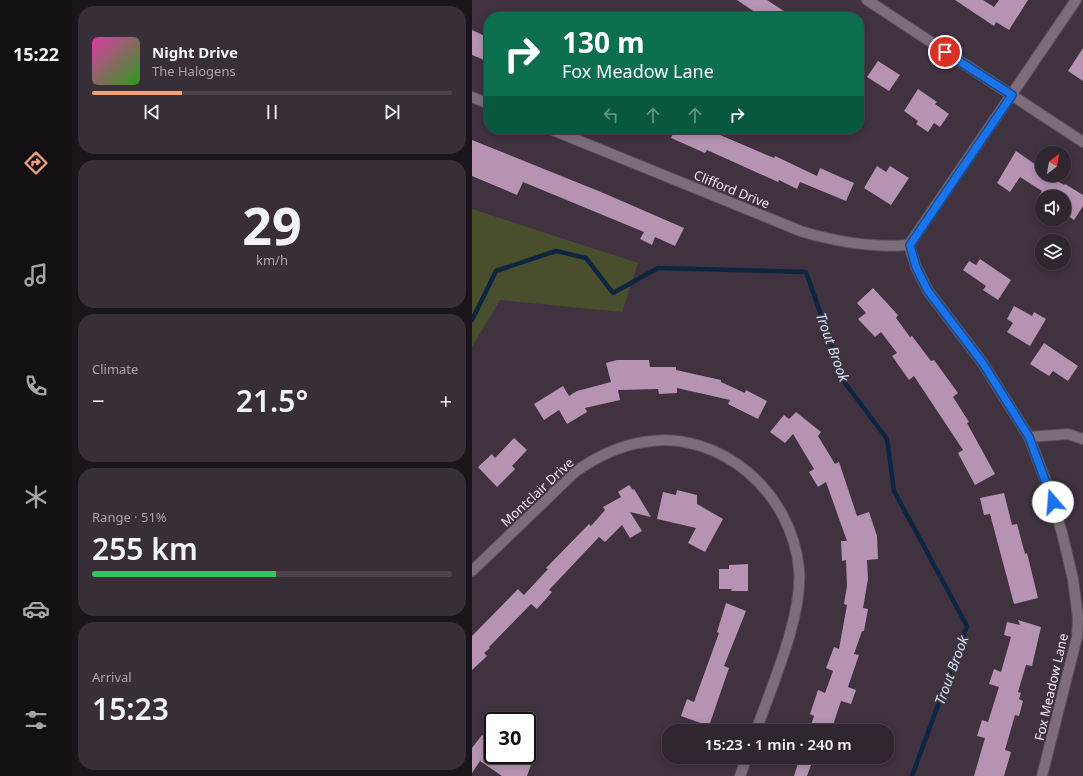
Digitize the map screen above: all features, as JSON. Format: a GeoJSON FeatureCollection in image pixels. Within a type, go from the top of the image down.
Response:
{"type":"FeatureCollection","features":[{"type":"Feature","properties":{"kind":"street"},"geometry":{"type":"LineString","coordinates":[[867,0],[1083,142]]}},
{"type":"Feature","properties":{"kind":"street"},"geometry":{"type":"LineString","coordinates":[[910,245],[1076,0]]}},
{"type":"Feature","properties":{"kind":"street"},"geometry":{"type":"LineString","coordinates":[[472,97],[484,102]]}},
{"type":"Feature","properties":{"kind":"street","name":"Clifford Drive"},"geometry":{"type":"LineString","coordinates":[[562,134],[803,232],[850,243],[890,246],[910,245]]}},
{"type":"Feature","properties":{"kind":"street","name":"Fox Meadow Lane"},"geometry":{"type":"LineString","coordinates":[[910,245],[916,267],[928,291],[982,362],[1029,437],[1048,487],[1062,533],[1073,579],[1078,618],[1074,655],[1042,776]]}},
{"type":"Feature","properties":{"kind":"street"},"geometry":{"type":"LineString","coordinates":[[1029,437],[1068,434],[1083,439]]}},
{"type":"Feature","properties":{"kind":"street","name":"Montclair Drive"},"geometry":{"type":"LineString","coordinates":[[472,571],[575,472],[588,463],[612,451],[645,442],[677,442],[707,449],[735,463],[757,479],[775,500],[789,529],[799,568],[800,583],[793,621],[758,724]]}},
{"type":"Feature","properties":{"kind":"street"},"geometry":{"type":"LineString","coordinates":[[740,776],[744,764]]}},
{"type":"Feature","properties":{"kind":"green space"},"geometry":{"type":"Polygon","coordinates":[[[472,209],[638,263],[622,312],[500,300],[472,347],[472,209]]]}},
{"type":"Feature","properties":{"kind":"building"},"geometry":{"type":"Polygon","coordinates":[[[737,0],[767,0],[785,12],[755,12],[737,0]]]}},
{"type":"Feature","properties":{"kind":"building"},"geometry":{"type":"Polygon","coordinates":[[[955,0],[983,0],[994,7],[999,0],[1028,0],[1009,30],[996,22],[994,26],[955,0]]]}},
{"type":"Feature","properties":{"kind":"building"},"geometry":{"type":"Polygon","coordinates":[[[472,30],[484,36],[484,60],[472,55],[472,30]]]}},
{"type":"Feature","properties":{"kind":"building"},"geometry":{"type":"Polygon","coordinates":[[[1083,48],[1083,81],[1068,71],[1083,48]]]}},
{"type":"Feature","properties":{"kind":"building"},"geometry":{"type":"Polygon","coordinates":[[[878,61],[900,75],[889,91],[867,77],[878,61]]]}},
{"type":"Feature","properties":{"kind":"building"},"geometry":{"type":"Polygon","coordinates":[[[918,89],[937,102],[935,104],[949,114],[940,127],[934,123],[928,132],[916,124],[918,121],[904,111],[918,89]]]}},
{"type":"Feature","properties":{"kind":"building"},"geometry":{"type":"Polygon","coordinates":[[[673,134],[718,134],[774,158],[775,156],[817,176],[820,168],[854,183],[846,201],[800,182],[797,189],[707,150],[705,153],[671,138],[673,134]]]}},
{"type":"Feature","properties":{"kind":"building"},"geometry":{"type":"Polygon","coordinates":[[[472,140],[601,192],[684,228],[675,246],[655,237],[652,245],[640,239],[644,232],[523,182],[517,195],[472,176],[472,140]]]}},
{"type":"Feature","properties":{"kind":"building"},"geometry":{"type":"Polygon","coordinates":[[[1016,151],[1035,164],[1035,182],[1059,182],[1064,185],[1065,184],[1083,195],[1083,206],[1074,220],[1071,218],[1071,190],[1040,190],[1020,177],[1010,192],[997,183],[1016,151]]]}},
{"type":"Feature","properties":{"kind":"building"},"geometry":{"type":"Polygon","coordinates":[[[877,166],[886,172],[890,166],[909,178],[891,205],[864,188],[877,166]]]}},
{"type":"Feature","properties":{"kind":"building"},"geometry":{"type":"Polygon","coordinates":[[[980,259],[1011,280],[998,300],[983,290],[986,286],[963,270],[969,261],[976,265],[980,259]]]}},
{"type":"Feature","properties":{"kind":"building"},"geometry":{"type":"Polygon","coordinates":[[[873,288],[898,315],[896,318],[910,337],[912,336],[931,361],[934,360],[958,393],[953,397],[969,422],[967,423],[995,474],[975,485],[958,453],[963,450],[914,376],[909,380],[892,356],[897,353],[881,332],[875,337],[858,319],[866,313],[857,303],[873,288]]]}},
{"type":"Feature","properties":{"kind":"building"},"geometry":{"type":"Polygon","coordinates":[[[1014,306],[1032,316],[1034,312],[1046,319],[1030,346],[1007,332],[1013,323],[1007,319],[1014,306]]]}},
{"type":"Feature","properties":{"kind":"building"},"geometry":{"type":"Polygon","coordinates":[[[1044,343],[1078,366],[1068,381],[1053,371],[1049,376],[1030,364],[1044,343]]]}},
{"type":"Feature","properties":{"kind":"building"},"geometry":{"type":"Polygon","coordinates":[[[617,360],[649,360],[650,367],[676,367],[676,370],[721,380],[721,382],[745,393],[746,390],[767,401],[758,419],[728,404],[730,400],[677,388],[677,393],[659,394],[658,389],[618,390],[620,400],[585,408],[587,412],[567,424],[559,410],[544,420],[534,404],[563,386],[569,396],[577,391],[611,382],[606,363],[617,360]]]}},
{"type":"Feature","properties":{"kind":"building"},"geometry":{"type":"Polygon","coordinates":[[[796,412],[821,432],[818,436],[835,464],[839,462],[857,516],[869,512],[877,536],[878,559],[867,560],[868,579],[863,608],[868,609],[864,631],[862,631],[854,654],[859,655],[848,687],[856,690],[851,704],[841,701],[833,724],[811,724],[814,716],[810,714],[818,690],[825,693],[833,671],[826,668],[834,647],[839,649],[847,605],[844,604],[847,586],[846,560],[842,561],[841,541],[847,541],[826,482],[818,487],[809,472],[814,469],[793,434],[785,443],[770,432],[784,415],[789,419],[796,412]]]}},
{"type":"Feature","properties":{"kind":"building"},"geometry":{"type":"Polygon","coordinates":[[[514,438],[527,450],[512,466],[515,469],[497,487],[478,467],[492,454],[495,458],[514,438]]]}},
{"type":"Feature","properties":{"kind":"building"},"geometry":{"type":"Polygon","coordinates":[[[629,485],[633,490],[634,489],[651,517],[630,512],[642,531],[630,538],[622,525],[605,542],[599,537],[549,590],[552,592],[537,609],[531,604],[489,647],[490,648],[484,653],[487,656],[472,670],[472,636],[518,589],[524,595],[548,569],[546,568],[589,524],[591,526],[605,510],[603,507],[621,497],[618,492],[629,485]]]}},
{"type":"Feature","properties":{"kind":"building"},"geometry":{"type":"Polygon","coordinates":[[[677,490],[697,495],[697,504],[723,519],[705,552],[688,543],[696,528],[657,519],[663,492],[676,495],[677,490]]]}},
{"type":"Feature","properties":{"kind":"building"},"geometry":{"type":"Polygon","coordinates":[[[1004,493],[1012,525],[1017,524],[1025,554],[1027,553],[1038,598],[1014,604],[990,514],[984,515],[980,498],[1004,493]]]}},
{"type":"Feature","properties":{"kind":"building"},"geometry":{"type":"Polygon","coordinates":[[[748,564],[748,591],[719,589],[719,569],[729,569],[729,565],[748,564]]]}},
{"type":"Feature","properties":{"kind":"building"},"geometry":{"type":"Polygon","coordinates":[[[726,603],[746,611],[724,666],[729,668],[710,724],[703,724],[681,716],[687,699],[694,702],[719,633],[717,632],[726,603]]]}},
{"type":"Feature","properties":{"kind":"building"},"geometry":{"type":"Polygon","coordinates":[[[1018,620],[1041,627],[1032,666],[1026,665],[1018,692],[1021,693],[1019,699],[1023,701],[1019,716],[1015,715],[1005,750],[1011,752],[1004,776],[974,776],[985,738],[977,736],[982,720],[988,722],[999,687],[989,684],[994,669],[1001,672],[1011,637],[1004,635],[1007,622],[1020,625],[1018,620]]]}},
{"type":"Feature","properties":{"kind":"building"},"geometry":{"type":"Polygon","coordinates":[[[482,735],[484,736],[484,764],[480,761],[472,773],[472,748],[482,735]]]}},
{"type":"Feature","properties":{"kind":"building"},"geometry":{"type":"Polygon","coordinates":[[[484,764],[531,765],[527,776],[502,776],[484,764]]]}},
{"type":"Feature","properties":{"kind":"building"},"geometry":{"type":"Polygon","coordinates":[[[798,764],[811,764],[807,776],[794,776],[798,764]]]}},
{"type":"Feature","properties":{"kind":"waterway","name":"Trout Brook"},"geometry":{"type":"LineString","coordinates":[[472,320],[496,271],[556,251],[586,258],[613,293],[658,268],[806,272],[845,383],[887,439],[894,491],[967,626],[912,776]]}},
{"type":"Feature","properties":{"kind":"route"},"geometry":{"type":"LineString","coordinates":[[945,52],[1012,95],[910,245],[916,267],[928,291],[982,362],[1029,437],[1053,502]]}}]}
